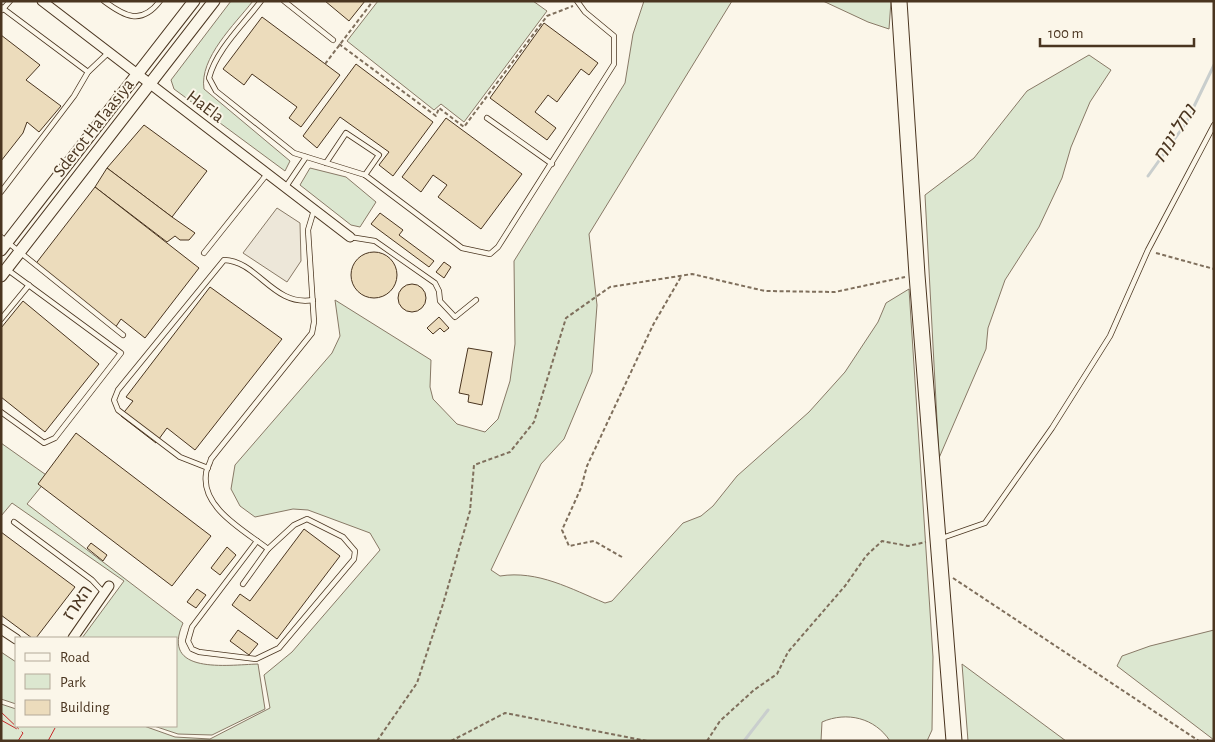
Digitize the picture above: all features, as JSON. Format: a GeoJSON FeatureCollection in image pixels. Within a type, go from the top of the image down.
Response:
{"type":"FeatureCollection","features":[{"type":"Feature","properties":{"kind":"main road"},"geometry":{"type":"LineString","coordinates":[[899,1],[917,275],[954,741]]}},
{"type":"Feature","properties":{"kind":"street","name":"HaEla"},"geometry":{"type":"LineString","coordinates":[[42,1],[350,237]]}},
{"type":"Feature","properties":{"kind":"street","name":"Sderot HaTaasiya"},"geometry":{"type":"LineString","coordinates":[[3,243],[194,1]]}},
{"type":"Feature","properties":{"kind":"street","name":"Sderot HaTaasiya"},"geometry":{"type":"LineString","coordinates":[[4,273],[214,1]]}},
{"type":"Feature","properties":{"kind":"street","name":"הארז"},"geometry":{"type":"LineString","coordinates":[[74,637],[107,589]]}},
{"type":"Feature","properties":{"kind":"street"},"geometry":{"type":"LineString","coordinates":[[1,629],[15,638]]}},
{"type":"Feature","properties":{"kind":"lane"},"geometry":{"type":"LineString","coordinates":[[10,1],[2,9],[88,72]]}},
{"type":"Feature","properties":{"kind":"lane"},"geometry":{"type":"LineString","coordinates":[[104,1],[123,15],[139,16],[148,14],[160,1]]}},
{"type":"Feature","properties":{"kind":"lane"},"geometry":{"type":"LineString","coordinates":[[262,1],[218,58],[209,78],[216,91],[294,153],[365,175],[462,248],[490,254],[498,247],[614,64],[614,36],[578,3]]}},
{"type":"Feature","properties":{"kind":"lane"},"geometry":{"type":"LineString","coordinates":[[284,1],[333,40]]}},
{"type":"Feature","properties":{"kind":"lane"},"geometry":{"type":"LineString","coordinates":[[1,192],[74,96],[88,72],[108,53]]}},
{"type":"Feature","properties":{"kind":"lane"},"geometry":{"type":"LineString","coordinates":[[487,118],[552,164]]}},
{"type":"Feature","properties":{"kind":"lane"},"geometry":{"type":"LineString","coordinates":[[938,540],[985,523],[1052,428],[1110,336],[1148,250],[1214,125]]}},
{"type":"Feature","properties":{"kind":"lane"},"geometry":{"type":"LineString","coordinates":[[326,163],[346,133],[378,155],[365,175]]}},
{"type":"Feature","properties":{"kind":"lane"},"geometry":{"type":"LineString","coordinates":[[285,188],[306,157]]}},
{"type":"Feature","properties":{"kind":"lane"},"geometry":{"type":"LineString","coordinates":[[204,253],[268,174]]}},
{"type":"Feature","properties":{"kind":"lane"},"geometry":{"type":"LineString","coordinates":[[268,549],[213,503],[207,487],[206,474],[211,459],[312,333],[314,322],[308,230],[314,210]]}},
{"type":"Feature","properties":{"kind":"lane"},"geometry":{"type":"LineString","coordinates":[[350,237],[375,241],[435,283],[440,301],[455,317],[476,300]]}},
{"type":"Feature","properties":{"kind":"lane"},"geometry":{"type":"LineString","coordinates":[[3,243],[20,252],[124,335]]}},
{"type":"Feature","properties":{"kind":"lane"},"geometry":{"type":"LineString","coordinates":[[208,468],[180,457],[118,410],[114,400],[118,390],[224,260],[238,263],[289,300],[300,302],[313,300]]}},
{"type":"Feature","properties":{"kind":"lane"},"geometry":{"type":"LineString","coordinates":[[1,412],[44,443],[55,438],[121,353],[29,286],[4,273]]}},
{"type":"Feature","properties":{"kind":"lane"},"geometry":{"type":"LineString","coordinates":[[1,319],[29,286]]}},
{"type":"Feature","properties":{"kind":"lane"},"geometry":{"type":"LineString","coordinates":[[243,584],[268,549],[294,525],[307,519],[343,537],[355,551],[354,559],[279,648],[256,659],[199,652],[192,649],[188,641],[192,627],[257,541]]}},
{"type":"Feature","properties":{"kind":"lane"},"geometry":{"type":"LineString","coordinates":[[14,522],[107,589]]}},
{"type":"Feature","properties":{"kind":"path"},"geometry":{"type":"LineString","coordinates":[[325,64],[373,1]]}},
{"type":"Feature","properties":{"kind":"path"},"geometry":{"type":"LineString","coordinates":[[333,40],[436,116],[439,108],[464,127],[547,16],[578,3]]}},
{"type":"Feature","properties":{"kind":"path"},"geometry":{"type":"LineString","coordinates":[[1148,250],[1214,268]]}},
{"type":"Feature","properties":{"kind":"path"},"geometry":{"type":"LineString","coordinates":[[378,741],[417,683],[444,604],[470,511],[474,465],[510,452],[534,422],[566,318],[610,287],[692,274],[765,290],[835,292],[917,275]]}},
{"type":"Feature","properties":{"kind":"path"},"geometry":{"type":"LineString","coordinates":[[622,556],[594,542],[569,546],[562,530],[581,488],[587,466],[653,325],[682,276]]}},
{"type":"Feature","properties":{"kind":"path"},"geometry":{"type":"LineString","coordinates":[[707,741],[720,721],[754,690],[777,674],[788,652],[845,586],[866,556],[882,541],[908,546],[938,540]]}},
{"type":"Feature","properties":{"kind":"path"},"geometry":{"type":"LineString","coordinates":[[940,570],[1198,741]]}},
{"type":"Feature","properties":{"kind":"path"},"geometry":{"type":"LineString","coordinates":[[451,741],[505,713],[647,741]]}},
{"type":"Feature","properties":{"kind":"green space"},"geometry":{"type":"Polygon","coordinates":[[[231,1],[253,1],[228,31],[213,54],[207,65],[204,89],[290,161],[285,171],[174,89],[171,80],[231,1]]]}},
{"type":"Feature","properties":{"kind":"green space"},"geometry":{"type":"Polygon","coordinates":[[[378,1],[533,1],[547,11],[464,122],[441,104],[434,110],[347,41],[378,1]]]}},
{"type":"Feature","properties":{"kind":"green space"},"geometry":{"type":"Polygon","coordinates":[[[644,1],[732,1],[589,234],[597,305],[592,372],[564,439],[541,464],[491,570],[500,576],[514,575],[541,578],[605,603],[612,601],[683,523],[701,516],[713,506],[737,476],[809,412],[845,372],[878,322],[886,303],[909,289],[933,657],[932,730],[927,741],[890,741],[884,733],[868,722],[851,717],[841,717],[822,722],[821,741],[1,741],[1,704],[15,709],[15,727],[147,727],[175,737],[210,739],[270,708],[264,675],[292,652],[380,550],[370,533],[308,510],[293,509],[255,517],[240,506],[231,489],[235,465],[332,353],[340,336],[335,300],[431,360],[430,387],[433,399],[457,424],[485,432],[498,419],[510,381],[515,344],[514,261],[625,83],[633,34],[644,1]]]}},
{"type":"Feature","properties":{"kind":"green space"},"geometry":{"type":"Polygon","coordinates":[[[823,1],[891,1],[889,29],[868,22],[823,1]]]}},
{"type":"Feature","properties":{"kind":"green space"},"geometry":{"type":"Polygon","coordinates":[[[1089,55],[1111,70],[1090,102],[1071,147],[1062,178],[1039,227],[1005,280],[988,328],[986,349],[939,458],[925,195],[974,158],[1027,91],[1089,55]]]}},
{"type":"Feature","properties":{"kind":"green space"},"geometry":{"type":"Polygon","coordinates":[[[310,168],[346,177],[376,202],[360,227],[351,225],[300,185],[310,168]]]}},
{"type":"Feature","properties":{"kind":"green space"},"geometry":{"type":"Polygon","coordinates":[[[1,443],[49,477],[27,504],[183,623],[178,640],[178,637],[83,637],[124,581],[12,503],[1,516],[1,443]]]}},
{"type":"Feature","properties":{"kind":"green space"},"geometry":{"type":"Polygon","coordinates":[[[1214,630],[1214,740],[1117,666],[1122,656],[1150,646],[1214,630]]]}},
{"type":"Feature","properties":{"kind":"green space"},"geometry":{"type":"Polygon","coordinates":[[[178,640],[181,651],[188,659],[200,663],[215,665],[258,664],[265,709],[212,735],[178,734],[157,727],[178,727],[178,640]]]}},
{"type":"Feature","properties":{"kind":"green space"},"geometry":{"type":"Polygon","coordinates":[[[1,652],[15,661],[15,704],[1,699],[1,652]]]}},
{"type":"Feature","properties":{"kind":"green space"},"geometry":{"type":"Polygon","coordinates":[[[962,664],[1066,741],[968,741],[962,664]]]}},
{"type":"Feature","properties":{"kind":"shaded area"},"geometry":{"type":"Polygon","coordinates":[[[277,208],[300,223],[301,261],[287,282],[243,253],[277,208]]]}},
{"type":"Feature","properties":{"kind":"building"},"geometry":{"type":"Polygon","coordinates":[[[325,1],[365,1],[349,21],[325,1]]]}},
{"type":"Feature","properties":{"kind":"building"},"geometry":{"type":"Polygon","coordinates":[[[262,17],[340,75],[301,127],[289,118],[297,107],[252,74],[244,85],[223,69],[262,17]]]}},
{"type":"Feature","properties":{"kind":"building"},"geometry":{"type":"Polygon","coordinates":[[[544,23],[598,63],[589,75],[581,69],[557,102],[548,95],[535,112],[556,128],[547,140],[490,98],[544,23]]]}},
{"type":"Feature","properties":{"kind":"building"},"geometry":{"type":"Polygon","coordinates":[[[1,35],[40,65],[26,80],[61,106],[39,132],[27,122],[23,133],[1,161],[1,35]]]}},
{"type":"Feature","properties":{"kind":"building"},"geometry":{"type":"Polygon","coordinates":[[[356,64],[433,122],[393,176],[379,165],[389,152],[340,117],[317,148],[303,136],[356,64]]]}},
{"type":"Feature","properties":{"kind":"building"},"geometry":{"type":"Polygon","coordinates":[[[446,118],[522,174],[481,229],[438,197],[447,185],[433,175],[421,192],[402,177],[446,118]]]}},
{"type":"Feature","properties":{"kind":"building"},"geometry":{"type":"Polygon","coordinates":[[[144,125],[207,171],[172,217],[107,168],[144,125]]]}},
{"type":"Feature","properties":{"kind":"building"},"geometry":{"type":"Polygon","coordinates":[[[107,168],[195,233],[189,240],[180,240],[175,236],[167,242],[95,187],[107,168]]]}},
{"type":"Feature","properties":{"kind":"building"},"geometry":{"type":"Polygon","coordinates":[[[95,187],[199,268],[145,338],[121,319],[115,328],[34,266],[95,187]]]}},
{"type":"Feature","properties":{"kind":"building"},"geometry":{"type":"Polygon","coordinates":[[[380,213],[403,230],[399,235],[434,261],[429,267],[371,224],[380,213]]]}},
{"type":"Feature","properties":{"kind":"building"},"geometry":{"type":"Polygon","coordinates":[[[369,252],[379,252],[391,258],[396,266],[396,284],[391,292],[383,297],[369,298],[361,295],[354,288],[351,280],[351,270],[354,262],[361,255],[369,252]]]}},
{"type":"Feature","properties":{"kind":"building"},"geometry":{"type":"Polygon","coordinates":[[[444,262],[451,267],[444,278],[436,272],[444,262]]]}},
{"type":"Feature","properties":{"kind":"building"},"geometry":{"type":"Polygon","coordinates":[[[412,284],[422,288],[426,298],[422,308],[412,312],[402,308],[398,298],[402,288],[412,284]]]}},
{"type":"Feature","properties":{"kind":"building"},"geometry":{"type":"Polygon","coordinates":[[[210,287],[282,339],[195,450],[167,428],[156,443],[121,416],[133,401],[126,397],[210,287]]]}},
{"type":"Feature","properties":{"kind":"building"},"geometry":{"type":"Polygon","coordinates":[[[23,301],[99,364],[45,432],[1,397],[1,328],[23,301]]]}},
{"type":"Feature","properties":{"kind":"building"},"geometry":{"type":"Polygon","coordinates":[[[439,317],[449,328],[444,332],[440,328],[433,334],[427,328],[439,317]]]}},
{"type":"Feature","properties":{"kind":"building"},"geometry":{"type":"Polygon","coordinates":[[[468,348],[492,352],[482,405],[468,402],[469,395],[459,393],[468,348]]]}},
{"type":"Feature","properties":{"kind":"building"},"geometry":{"type":"Polygon","coordinates":[[[76,433],[211,536],[172,586],[38,484],[76,433]]]}},
{"type":"Feature","properties":{"kind":"building"},"geometry":{"type":"Polygon","coordinates":[[[304,529],[340,556],[277,639],[232,605],[240,594],[250,601],[304,529]]]}},
{"type":"Feature","properties":{"kind":"building"},"geometry":{"type":"Polygon","coordinates":[[[1,532],[75,587],[37,637],[31,637],[1,615],[1,532]]]}},
{"type":"Feature","properties":{"kind":"building"},"geometry":{"type":"Polygon","coordinates":[[[91,543],[107,555],[103,561],[87,548],[91,543]]]}},
{"type":"Feature","properties":{"kind":"building"},"geometry":{"type":"Polygon","coordinates":[[[227,547],[236,555],[220,575],[211,568],[227,547]]]}},
{"type":"Feature","properties":{"kind":"building"},"geometry":{"type":"Polygon","coordinates":[[[197,589],[206,595],[196,608],[187,602],[197,589]]]}},
{"type":"Feature","properties":{"kind":"building"},"geometry":{"type":"Polygon","coordinates":[[[238,630],[258,644],[249,655],[230,641],[238,630]]]}},
{"type":"Feature","properties":{"kind":"waterway","name":"נחל ינוח"},"geometry":{"type":"LineString","coordinates":[[1148,176],[1186,123],[1214,65]]}},
{"type":"Feature","properties":{"kind":"waterway"},"geometry":{"type":"LineString","coordinates":[[744,741],[768,710]]}},
{"type":"Feature","properties":{"kind":"power"},"geometry":{"type":"LineString","coordinates":[[1,712],[15,725]]}},
{"type":"Feature","properties":{"kind":"power"},"geometry":{"type":"LineString","coordinates":[[1,720],[17,729]]}},
{"type":"Feature","properties":{"kind":"power"},"geometry":{"type":"LineString","coordinates":[[17,727],[23,733]]}},
{"type":"Feature","properties":{"kind":"power"},"geometry":{"type":"LineString","coordinates":[[48,741],[55,728]]}},
{"type":"Feature","properties":{"kind":"power"},"geometry":{"type":"LineString","coordinates":[[18,741],[23,733]]}}]}
